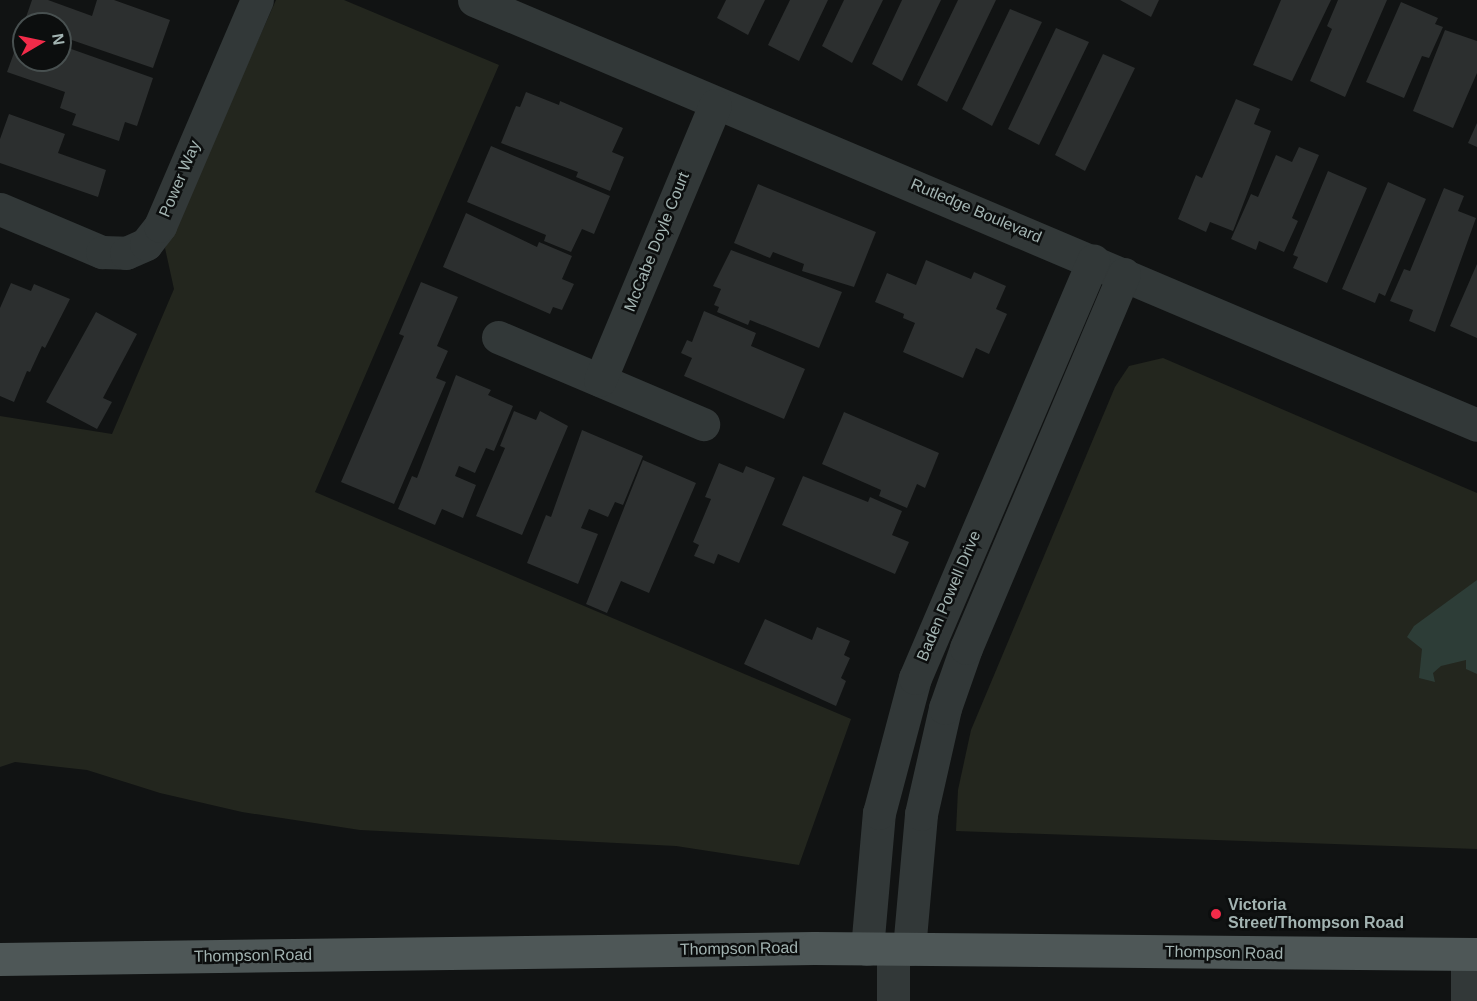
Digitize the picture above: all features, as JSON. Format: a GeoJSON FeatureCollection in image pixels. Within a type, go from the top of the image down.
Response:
{"type":"FeatureCollection","features":[{"type":"Feature","properties":{"kind":"main road","name":"Thompson Road"},"geometry":{"type":"LineString","coordinates":[[0,958],[889,949],[1472,954]]}},
{"type":"Feature","properties":{"kind":"street","name":"Power Way"},"geometry":{"type":"LineString","coordinates":[[0,209],[102,252],[126,253],[146,243],[160,226],[257,0]]}},
{"type":"Feature","properties":{"kind":"street","name":"Rutledge Boulevard"},"geometry":{"type":"LineString","coordinates":[[474,0],[715,105],[1093,260],[1477,425]]}},
{"type":"Feature","properties":{"kind":"street","name":"McCabe Doyle Court"},"geometry":{"type":"LineString","coordinates":[[600,380],[715,105]]}},
{"type":"Feature","properties":{"kind":"street","name":"Baden Powell Drive"},"geometry":{"type":"LineString","coordinates":[[889,949],[877,824],[907,703],[925,650],[1093,260]]}},
{"type":"Feature","properties":{"kind":"street"},"geometry":{"type":"LineString","coordinates":[[893,1001],[889,949],[945,708],[966,648],[1124,274]]}},
{"type":"Feature","properties":{"kind":"street"},"geometry":{"type":"LineString","coordinates":[[498,337],[703,424]]}},
{"type":"Feature","properties":{"kind":"street"},"geometry":{"type":"LineString","coordinates":[[1052,357],[1083,371]]}},
{"type":"Feature","properties":{"kind":"street"},"geometry":{"type":"LineString","coordinates":[[1467,1001],[1472,954]]}},
{"type":"Feature","properties":{"kind":"shaded area"},"geometry":{"type":"Polygon","coordinates":[[[276,0],[344,0],[499,65],[315,492],[851,719],[799,865],[676,846],[360,830],[242,812],[160,793],[87,770],[15,762],[0,767],[0,416],[112,434],[174,289],[165,248],[276,0]]]}},
{"type":"Feature","properties":{"kind":"shaded area"},"geometry":{"type":"Polygon","coordinates":[[[1163,358],[1477,493],[1477,849],[956,831],[958,790],[971,730],[1115,387],[1129,366],[1163,358]]]}},
{"type":"Feature","properties":{"kind":"shaded area"},"geometry":{"type":"Polygon","coordinates":[[[1477,580],[1477,674],[1466,669],[1466,660],[1441,666],[1433,673],[1435,682],[1419,678],[1422,649],[1407,637],[1414,626],[1477,580]]]}},
{"type":"Feature","properties":{"kind":"building"},"geometry":{"type":"Polygon","coordinates":[[[32,0],[48,0],[92,16],[97,0],[114,0],[170,20],[153,68],[72,40],[72,12],[28,12],[32,0]]]}},
{"type":"Feature","properties":{"kind":"building"},"geometry":{"type":"Polygon","coordinates":[[[726,0],[765,0],[748,35],[717,18],[726,0]]]}},
{"type":"Feature","properties":{"kind":"building"},"geometry":{"type":"Polygon","coordinates":[[[790,0],[828,0],[799,61],[768,45],[790,0]]]}},
{"type":"Feature","properties":{"kind":"building"},"geometry":{"type":"Polygon","coordinates":[[[844,0],[883,0],[852,63],[822,46],[844,0]]]}},
{"type":"Feature","properties":{"kind":"building"},"geometry":{"type":"Polygon","coordinates":[[[902,0],[941,0],[902,81],[872,64],[902,0]]]}},
{"type":"Feature","properties":{"kind":"building"},"geometry":{"type":"Polygon","coordinates":[[[958,0],[996,0],[947,102],[917,85],[958,0]]]}},
{"type":"Feature","properties":{"kind":"building"},"geometry":{"type":"Polygon","coordinates":[[[1120,0],[1159,0],[1151,17],[1120,0]]]}},
{"type":"Feature","properties":{"kind":"building"},"geometry":{"type":"Polygon","coordinates":[[[1281,0],[1331,0],[1292,81],[1253,65],[1281,0]]]}},
{"type":"Feature","properties":{"kind":"building"},"geometry":{"type":"Polygon","coordinates":[[[1338,0],[1387,0],[1345,97],[1310,81],[1332,29],[1327,26],[1338,0]]]}},
{"type":"Feature","properties":{"kind":"building"},"geometry":{"type":"Polygon","coordinates":[[[1401,2],[1438,18],[1435,24],[1443,27],[1429,58],[1422,56],[1404,98],[1366,82],[1401,2]]]}},
{"type":"Feature","properties":{"kind":"building"},"geometry":{"type":"Polygon","coordinates":[[[1010,9],[1042,22],[992,126],[962,109],[1010,9]]]}},
{"type":"Feature","properties":{"kind":"building"},"geometry":{"type":"Polygon","coordinates":[[[1056,28],[1089,42],[1039,145],[1008,129],[1056,28]]]}},
{"type":"Feature","properties":{"kind":"building"},"geometry":{"type":"Polygon","coordinates":[[[1445,30],[1477,41],[1477,73],[1453,128],[1413,111],[1445,30]]]}},
{"type":"Feature","properties":{"kind":"building"},"geometry":{"type":"Polygon","coordinates":[[[72,49],[153,78],[137,126],[125,122],[119,141],[72,125],[76,114],[60,108],[65,92],[7,72],[12,58],[12,72],[72,72],[72,49]]]}},
{"type":"Feature","properties":{"kind":"building"},"geometry":{"type":"Polygon","coordinates":[[[1103,54],[1135,68],[1085,171],[1055,155],[1103,54]]]}},
{"type":"Feature","properties":{"kind":"building"},"geometry":{"type":"Polygon","coordinates":[[[526,92],[559,105],[560,101],[623,128],[612,152],[624,157],[610,191],[576,177],[578,172],[501,143],[516,106],[520,107],[526,92]]]}},
{"type":"Feature","properties":{"kind":"building"},"geometry":{"type":"Polygon","coordinates":[[[1236,99],[1260,109],[1254,124],[1271,131],[1233,231],[1210,222],[1206,232],[1178,219],[1196,175],[1202,178],[1236,99]]]}},
{"type":"Feature","properties":{"kind":"building"},"geometry":{"type":"Polygon","coordinates":[[[9,114],[65,134],[58,153],[106,170],[98,197],[0,163],[0,139],[9,114]]]}},
{"type":"Feature","properties":{"kind":"building"},"geometry":{"type":"Polygon","coordinates":[[[1477,123],[1477,147],[1468,143],[1477,123]]]}},
{"type":"Feature","properties":{"kind":"building"},"geometry":{"type":"Polygon","coordinates":[[[491,146],[610,196],[594,234],[582,229],[571,252],[544,241],[546,235],[467,202],[491,146]]]}},
{"type":"Feature","properties":{"kind":"building"},"geometry":{"type":"Polygon","coordinates":[[[1299,147],[1319,155],[1292,218],[1298,221],[1284,252],[1259,241],[1256,250],[1231,239],[1251,194],[1258,197],[1276,155],[1292,162],[1299,147]]]}},
{"type":"Feature","properties":{"kind":"building"},"geometry":{"type":"Polygon","coordinates":[[[1328,171],[1367,188],[1327,283],[1293,268],[1298,257],[1293,255],[1328,171]]]}},
{"type":"Feature","properties":{"kind":"building"},"geometry":{"type":"Polygon","coordinates":[[[1388,182],[1426,199],[1385,296],[1379,293],[1375,303],[1342,289],[1388,182]]]}},
{"type":"Feature","properties":{"kind":"building"},"geometry":{"type":"Polygon","coordinates":[[[758,184],[876,232],[854,287],[802,271],[804,264],[773,252],[770,258],[734,243],[758,184]]]}},
{"type":"Feature","properties":{"kind":"building"},"geometry":{"type":"Polygon","coordinates":[[[1444,188],[1464,196],[1458,211],[1476,218],[1435,332],[1409,321],[1413,310],[1390,301],[1404,269],[1410,271],[1444,188]]]}},
{"type":"Feature","properties":{"kind":"building"},"geometry":{"type":"Polygon","coordinates":[[[466,213],[537,247],[539,242],[572,256],[562,279],[574,284],[562,310],[553,307],[550,314],[443,267],[466,213]]]}},
{"type":"Feature","properties":{"kind":"building"},"geometry":{"type":"Polygon","coordinates":[[[731,250],[842,292],[819,348],[750,320],[748,325],[717,312],[719,307],[714,305],[721,289],[713,286],[731,250]]]}},
{"type":"Feature","properties":{"kind":"building"},"geometry":{"type":"Polygon","coordinates":[[[926,260],[971,279],[974,272],[1006,286],[996,309],[1007,314],[989,354],[976,348],[963,378],[903,352],[915,323],[903,318],[904,314],[875,302],[887,273],[916,285],[926,260]]]}},
{"type":"Feature","properties":{"kind":"building"},"geometry":{"type":"Polygon","coordinates":[[[1477,264],[1477,338],[1450,326],[1477,264]]]}},
{"type":"Feature","properties":{"kind":"building"},"geometry":{"type":"Polygon","coordinates":[[[421,282],[458,297],[437,346],[448,351],[436,378],[446,382],[394,504],[341,482],[404,336],[399,334],[421,282]]]}},
{"type":"Feature","properties":{"kind":"building"},"geometry":{"type":"Polygon","coordinates":[[[11,283],[31,291],[34,284],[70,299],[45,348],[42,346],[30,372],[27,371],[14,402],[0,396],[0,308],[11,283]]]}},
{"type":"Feature","properties":{"kind":"building"},"geometry":{"type":"Polygon","coordinates":[[[704,311],[756,333],[751,346],[805,369],[784,419],[684,376],[692,358],[681,353],[687,340],[692,342],[704,311]]]}},
{"type":"Feature","properties":{"kind":"building"},"geometry":{"type":"Polygon","coordinates":[[[96,312],[137,334],[103,398],[112,402],[97,429],[46,402],[96,312]]]}},
{"type":"Feature","properties":{"kind":"building"},"geometry":{"type":"Polygon","coordinates":[[[456,375],[491,390],[488,395],[513,406],[494,451],[486,448],[475,473],[459,466],[455,476],[476,485],[463,518],[442,509],[435,525],[398,509],[412,476],[417,478],[456,375]]]}},
{"type":"Feature","properties":{"kind":"building"},"geometry":{"type":"Polygon","coordinates":[[[514,411],[536,420],[540,411],[568,426],[522,535],[476,516],[505,448],[500,446],[514,411]]]}},
{"type":"Feature","properties":{"kind":"building"},"geometry":{"type":"Polygon","coordinates":[[[844,412],[939,453],[925,488],[917,484],[907,508],[879,496],[881,490],[822,464],[844,412]]]}},
{"type":"Feature","properties":{"kind":"building"},"geometry":{"type":"Polygon","coordinates":[[[582,430],[643,456],[623,505],[615,502],[608,517],[589,509],[581,528],[598,534],[578,584],[527,563],[546,515],[551,517],[582,430]]]}},
{"type":"Feature","properties":{"kind":"building"},"geometry":{"type":"Polygon","coordinates":[[[643,460],[696,483],[649,593],[621,581],[607,613],[586,604],[643,460]]]}},
{"type":"Feature","properties":{"kind":"building"},"geometry":{"type":"Polygon","coordinates":[[[719,463],[743,473],[746,466],[775,478],[739,563],[718,554],[714,564],[694,556],[699,545],[693,542],[711,499],[705,497],[719,463]]]}},
{"type":"Feature","properties":{"kind":"building"},"geometry":{"type":"Polygon","coordinates":[[[803,476],[868,502],[870,497],[902,511],[892,535],[909,542],[895,574],[782,525],[803,476]]]}},
{"type":"Feature","properties":{"kind":"building"},"geometry":{"type":"Polygon","coordinates":[[[765,619],[812,640],[817,627],[850,641],[844,655],[850,658],[841,678],[846,681],[836,706],[744,664],[765,619]]]}},
{"type":"Feature","properties":{"kind":"place","name":"Victoria Street/Thompson Road"},"geometry":{"type":"Point","coordinates":[1216,914]}}]}
